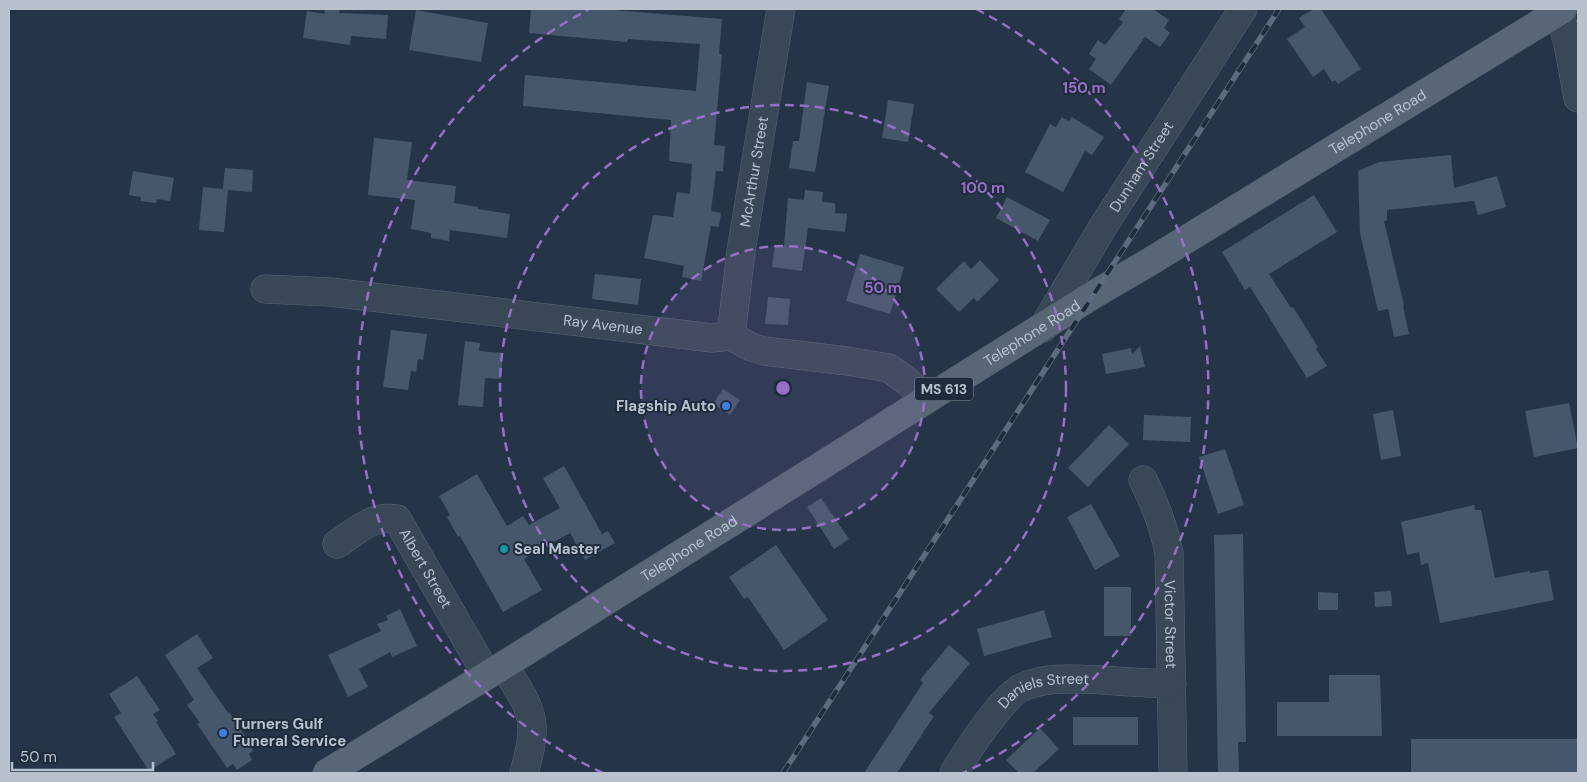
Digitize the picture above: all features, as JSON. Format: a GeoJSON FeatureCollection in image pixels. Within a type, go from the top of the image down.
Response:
{"type":"FeatureCollection","features":[{"type":"Feature","properties":{"kind":"main road","name":"Telephone Road"},"geometry":{"type":"LineString","coordinates":[[327,773],[496,670],[1093,295],[1561,10]]}},
{"type":"Feature","properties":{"kind":"street","name":"McArthur Street"},"geometry":{"type":"LineString","coordinates":[[730,336],[741,251],[781,9]]}},
{"type":"Feature","properties":{"kind":"street","name":"Dunham Street"},"geometry":{"type":"LineString","coordinates":[[1042,328],[1109,217],[1243,9]]}},
{"type":"Feature","properties":{"kind":"street"},"geometry":{"type":"LineString","coordinates":[[1561,10],[1578,98]]}},
{"type":"Feature","properties":{"kind":"street","name":"Ray Avenue"},"geometry":{"type":"LineString","coordinates":[[265,289],[330,292],[712,338],[730,336],[751,347],[764,351],[889,368],[908,382],[926,400]]}},
{"type":"Feature","properties":{"kind":"street","name":"Victor Street"},"geometry":{"type":"LineString","coordinates":[[1143,480],[1151,495],[1166,536],[1169,553],[1173,773]]}},
{"type":"Feature","properties":{"kind":"street","name":"Albert Street"},"geometry":{"type":"LineString","coordinates":[[337,544],[375,519],[389,517],[397,519],[496,670]]}},
{"type":"Feature","properties":{"kind":"street"},"geometry":{"type":"LineString","coordinates":[[496,670],[529,709],[532,725],[532,744],[524,773]]}},
{"type":"Feature","properties":{"kind":"street","name":"Daniels Street"},"geometry":{"type":"LineString","coordinates":[[954,773],[980,734],[1008,699],[1021,687],[1058,679],[1172,684]]}},
{"type":"Feature","properties":{"kind":"building"},"geometry":{"type":"Polygon","coordinates":[[[325,9],[340,9],[339,13],[388,15],[386,39],[351,36],[350,45],[303,38],[307,11],[324,14],[325,9]]]}},
{"type":"Feature","properties":{"kind":"building"},"geometry":{"type":"Polygon","coordinates":[[[531,9],[601,9],[722,19],[719,54],[722,54],[714,145],[725,146],[723,171],[716,171],[711,211],[721,213],[719,227],[711,226],[701,281],[682,277],[684,266],[644,258],[653,215],[673,217],[677,192],[690,194],[692,164],[669,161],[671,120],[523,106],[525,75],[696,91],[700,44],[628,39],[627,42],[529,33],[531,9]]]}},
{"type":"Feature","properties":{"kind":"building"},"geometry":{"type":"Polygon","coordinates":[[[1126,9],[1153,9],[1169,20],[1164,28],[1170,33],[1160,47],[1145,37],[1111,85],[1089,69],[1096,59],[1089,54],[1098,40],[1105,45],[1123,22],[1119,19],[1126,9]]]}},
{"type":"Feature","properties":{"kind":"building"},"geometry":{"type":"Polygon","coordinates":[[[1313,9],[1321,9],[1361,69],[1338,84],[1335,80],[1332,82],[1324,69],[1313,77],[1287,39],[1305,27],[1299,18],[1313,9]]]}},
{"type":"Feature","properties":{"kind":"building"},"geometry":{"type":"Polygon","coordinates":[[[416,10],[488,23],[481,62],[409,50],[416,10]]]}},
{"type":"Feature","properties":{"kind":"building"},"geometry":{"type":"Polygon","coordinates":[[[807,82],[829,86],[815,172],[789,168],[793,141],[799,141],[807,82]]]}},
{"type":"Feature","properties":{"kind":"building"},"geometry":{"type":"Polygon","coordinates":[[[888,100],[914,104],[908,142],[882,138],[888,100]]]}},
{"type":"Feature","properties":{"kind":"building"},"geometry":{"type":"Polygon","coordinates":[[[1062,117],[1069,121],[1072,117],[1104,137],[1092,155],[1085,151],[1063,192],[1025,172],[1050,124],[1056,127],[1062,117]]]}},
{"type":"Feature","properties":{"kind":"building"},"geometry":{"type":"Polygon","coordinates":[[[374,138],[412,142],[407,180],[456,186],[454,203],[510,214],[507,238],[450,230],[449,241],[431,238],[431,233],[411,229],[415,200],[368,195],[374,138]]]}},
{"type":"Feature","properties":{"kind":"building"},"geometry":{"type":"Polygon","coordinates":[[[1451,155],[1454,188],[1497,176],[1506,207],[1478,215],[1474,201],[1387,210],[1387,220],[1384,221],[1409,334],[1394,337],[1388,309],[1378,311],[1360,233],[1358,171],[1379,162],[1451,155]]]}},
{"type":"Feature","properties":{"kind":"building"},"geometry":{"type":"Polygon","coordinates":[[[225,168],[253,170],[252,192],[228,190],[224,232],[199,230],[203,187],[223,189],[225,168]]]}},
{"type":"Feature","properties":{"kind":"building"},"geometry":{"type":"Polygon","coordinates":[[[133,171],[174,178],[170,201],[157,199],[156,203],[140,201],[141,197],[129,195],[133,171]]]}},
{"type":"Feature","properties":{"kind":"building"},"geometry":{"type":"Polygon","coordinates":[[[805,190],[823,192],[822,202],[835,203],[835,213],[847,214],[845,232],[808,228],[802,271],[772,267],[775,245],[784,246],[788,198],[804,200],[805,190]]]}},
{"type":"Feature","properties":{"kind":"building"},"geometry":{"type":"Polygon","coordinates":[[[1314,195],[1337,232],[1269,274],[1291,308],[1293,307],[1318,347],[1316,349],[1327,366],[1307,378],[1250,287],[1245,290],[1222,252],[1314,195]]]}},
{"type":"Feature","properties":{"kind":"building"},"geometry":{"type":"Polygon","coordinates":[[[1007,197],[1050,220],[1038,241],[996,218],[1007,197]]]}},
{"type":"Feature","properties":{"kind":"building"},"geometry":{"type":"Polygon","coordinates":[[[860,254],[904,267],[890,314],[846,301],[860,254]]]}},
{"type":"Feature","properties":{"kind":"building"},"geometry":{"type":"Polygon","coordinates":[[[980,260],[999,280],[977,302],[974,298],[959,312],[936,289],[964,261],[971,269],[980,260]]]}},
{"type":"Feature","properties":{"kind":"building"},"geometry":{"type":"Polygon","coordinates":[[[595,274],[641,279],[638,305],[592,299],[595,274]]]}},
{"type":"Feature","properties":{"kind":"building"},"geometry":{"type":"Polygon","coordinates":[[[768,297],[790,299],[788,325],[765,324],[768,297]]]}},
{"type":"Feature","properties":{"kind":"building"},"geometry":{"type":"Polygon","coordinates":[[[391,330],[427,334],[423,360],[418,359],[416,372],[411,371],[408,390],[383,387],[391,330]]]}},
{"type":"Feature","properties":{"kind":"building"},"geometry":{"type":"Polygon","coordinates":[[[465,341],[480,343],[479,351],[503,353],[501,379],[485,378],[483,407],[458,405],[465,341]]]}},
{"type":"Feature","properties":{"kind":"building"},"geometry":{"type":"Polygon","coordinates":[[[1140,346],[1145,367],[1106,374],[1102,354],[1131,348],[1132,354],[1140,346]]]}},
{"type":"Feature","properties":{"kind":"building","name":"Flagship Auto"},"geometry":{"type":"Polygon","coordinates":[[[723,389],[740,400],[730,415],[713,404],[723,389]]]}},
{"type":"Feature","properties":{"kind":"building"},"geometry":{"type":"Polygon","coordinates":[[[1569,403],[1578,448],[1534,457],[1525,411],[1569,403]]]}},
{"type":"Feature","properties":{"kind":"building"},"geometry":{"type":"Polygon","coordinates":[[[1393,410],[1401,456],[1381,460],[1373,414],[1393,410]]]}},
{"type":"Feature","properties":{"kind":"building"},"geometry":{"type":"Polygon","coordinates":[[[1144,415],[1191,417],[1190,442],[1143,440],[1144,415]]]}},
{"type":"Feature","properties":{"kind":"building"},"geometry":{"type":"Polygon","coordinates":[[[1109,425],[1129,444],[1088,487],[1068,468],[1109,425]]]}},
{"type":"Feature","properties":{"kind":"building"},"geometry":{"type":"Polygon","coordinates":[[[1225,449],[1244,505],[1218,514],[1199,457],[1225,449]]]}},
{"type":"Feature","properties":{"kind":"building","name":"Seal Master"},"geometry":{"type":"Polygon","coordinates":[[[564,466],[602,534],[608,531],[615,543],[585,560],[570,533],[524,559],[542,590],[503,612],[460,536],[458,537],[447,517],[450,515],[439,496],[477,474],[507,526],[523,516],[529,525],[560,508],[543,478],[564,466]]]}},
{"type":"Feature","properties":{"kind":"building"},"geometry":{"type":"Polygon","coordinates":[[[821,498],[849,539],[834,549],[807,507],[821,498]]]}},
{"type":"Feature","properties":{"kind":"building"},"geometry":{"type":"Polygon","coordinates":[[[1091,504],[1120,556],[1095,570],[1067,517],[1091,504]]]}},
{"type":"Feature","properties":{"kind":"building"},"geometry":{"type":"Polygon","coordinates":[[[1474,505],[1475,510],[1481,510],[1495,578],[1530,571],[1530,573],[1548,570],[1554,600],[1440,623],[1428,563],[1421,565],[1419,552],[1407,555],[1401,522],[1474,505]]]}},
{"type":"Feature","properties":{"kind":"building"},"geometry":{"type":"Polygon","coordinates":[[[1243,534],[1246,742],[1238,742],[1239,773],[1218,773],[1214,535],[1243,534]]]}},
{"type":"Feature","properties":{"kind":"building"},"geometry":{"type":"Polygon","coordinates":[[[776,545],[828,620],[784,650],[748,597],[744,599],[729,577],[776,545]]]}},
{"type":"Feature","properties":{"kind":"building"},"geometry":{"type":"Polygon","coordinates":[[[1104,587],[1131,587],[1131,636],[1104,636],[1104,587]]]}},
{"type":"Feature","properties":{"kind":"building"},"geometry":{"type":"Polygon","coordinates":[[[1391,591],[1392,606],[1375,607],[1374,592],[1391,591]]]}},
{"type":"Feature","properties":{"kind":"building"},"geometry":{"type":"Polygon","coordinates":[[[1318,592],[1338,593],[1338,610],[1318,610],[1318,592]]]}},
{"type":"Feature","properties":{"kind":"building"},"geometry":{"type":"Polygon","coordinates":[[[400,609],[417,646],[392,657],[390,652],[359,669],[368,687],[348,697],[328,655],[381,631],[377,624],[388,620],[386,616],[400,609]]]}},
{"type":"Feature","properties":{"kind":"building"},"geometry":{"type":"Polygon","coordinates":[[[1044,610],[1052,637],[984,656],[977,629],[1044,610]]]}},
{"type":"Feature","properties":{"kind":"building"},"geometry":{"type":"Polygon","coordinates":[[[197,634],[213,658],[197,668],[253,748],[253,751],[249,754],[252,760],[237,770],[233,764],[227,768],[197,724],[200,723],[187,705],[194,700],[165,655],[197,634]]]}},
{"type":"Feature","properties":{"kind":"building"},"geometry":{"type":"Polygon","coordinates":[[[949,645],[970,663],[929,713],[934,716],[897,773],[864,773],[923,683],[920,680],[949,645]]]}},
{"type":"Feature","properties":{"kind":"building"},"geometry":{"type":"Polygon","coordinates":[[[1329,675],[1380,675],[1382,736],[1277,736],[1277,702],[1329,702],[1329,675]]]}},
{"type":"Feature","properties":{"kind":"building"},"geometry":{"type":"Polygon","coordinates":[[[137,676],[160,710],[153,714],[176,754],[149,771],[114,717],[121,713],[109,694],[137,676]]]}},
{"type":"Feature","properties":{"kind":"building"},"geometry":{"type":"Polygon","coordinates":[[[1073,717],[1138,717],[1138,745],[1073,745],[1073,717]]]}},
{"type":"Feature","properties":{"kind":"building"},"geometry":{"type":"Polygon","coordinates":[[[1040,728],[1059,749],[1033,773],[1019,773],[1006,760],[1040,728]]]}},
{"type":"Feature","properties":{"kind":"building"},"geometry":{"type":"Polygon","coordinates":[[[1411,739],[1578,739],[1578,773],[1411,773],[1411,739]]]}},
{"type":"Feature","properties":{"kind":"railway"},"geometry":{"type":"LineString","coordinates":[[783,773],[1279,9]]}},
{"type":"Feature","properties":{"kind":"place","name":"Flagship Auto"},"geometry":{"type":"Point","coordinates":[726,406]}},
{"type":"Feature","properties":{"kind":"place","name":"Seal Master"},"geometry":{"type":"Point","coordinates":[504,549]}},
{"type":"Feature","properties":{"kind":"place","name":"Turners Gulf Funeral Service"},"geometry":{"type":"Point","coordinates":[223,733]}}]}
